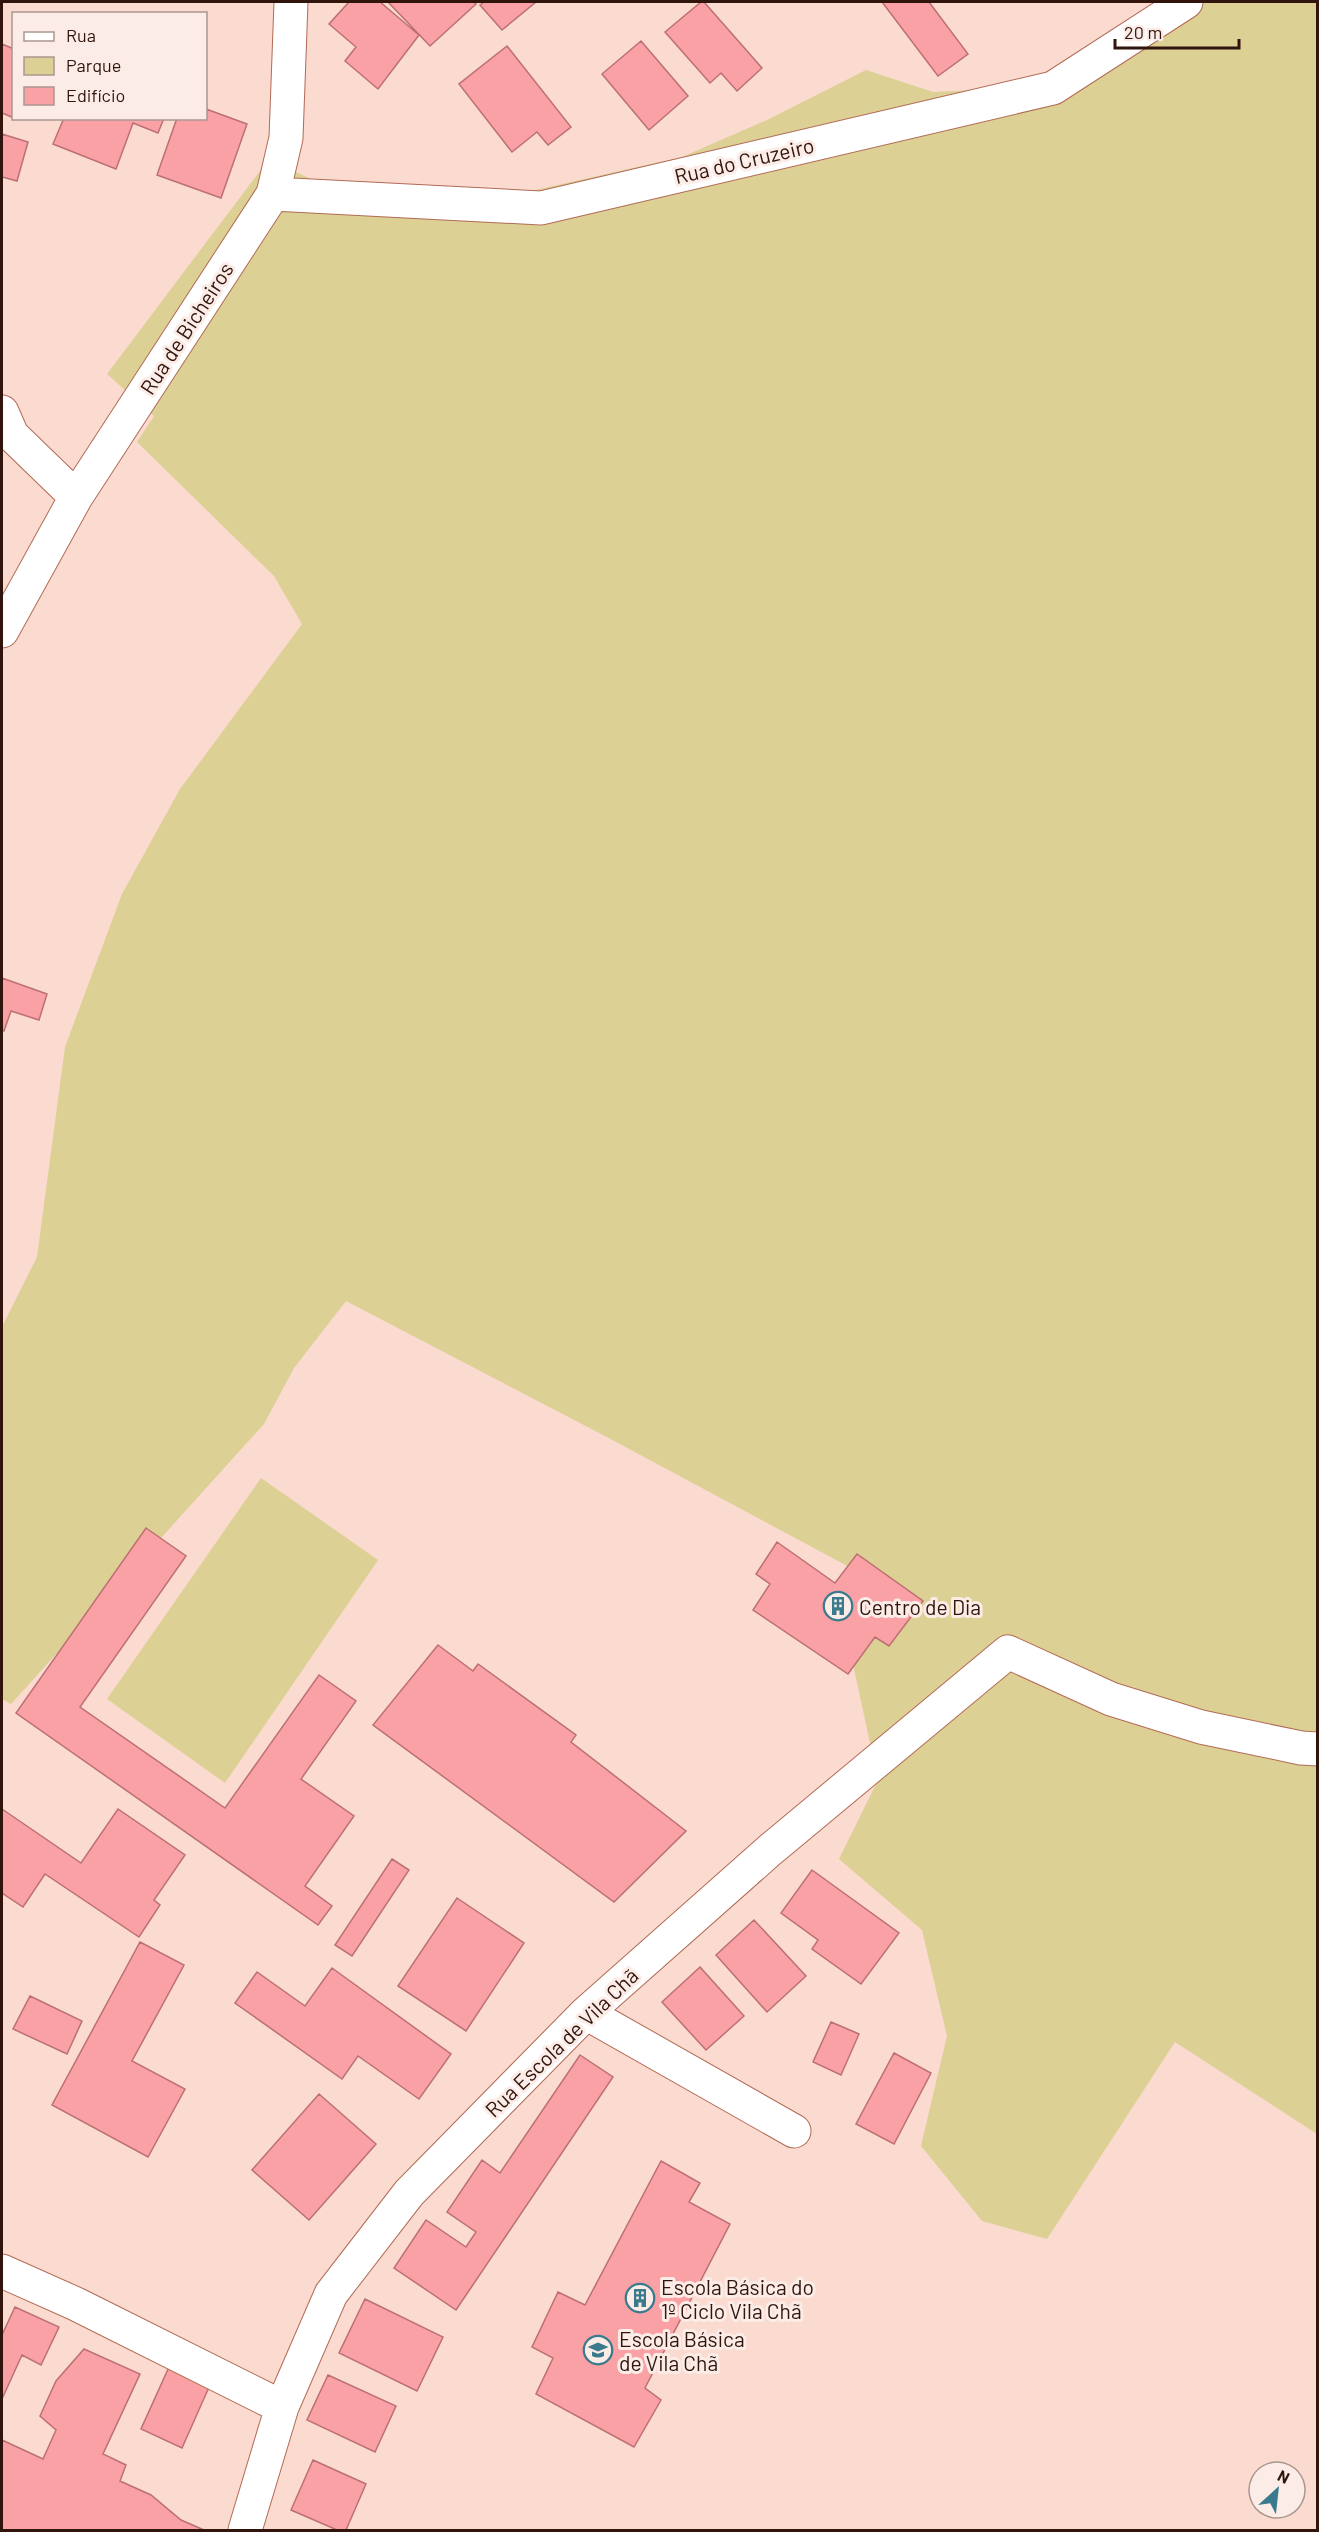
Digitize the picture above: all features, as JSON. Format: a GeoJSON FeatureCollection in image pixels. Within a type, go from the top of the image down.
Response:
{"type":"FeatureCollection","features":[{"type":"Feature","properties":{"kind":"street","name":"Rua de Bicheiros"},"geometry":{"type":"LineString","coordinates":[[2,631],[76,497],[273,194],[286,138],[291,2]]}},
{"type":"Feature","properties":{"kind":"street","name":"Rua do Cruzeiro"},"geometry":{"type":"LineString","coordinates":[[273,194],[541,207],[1053,88],[1186,2]]}},
{"type":"Feature","properties":{"kind":"street"},"geometry":{"type":"LineString","coordinates":[[2,412],[12,435],[76,497]]}},
{"type":"Feature","properties":{"kind":"street","name":"Rua Escola de Vila Chã"},"geometry":{"type":"LineString","coordinates":[[244,2530],[282,2407],[331,2294],[409,2193],[586,2013],[770,1850],[1008,1652],[1111,1699],[1201,1728],[1301,1748],[1317,1749]]}},
{"type":"Feature","properties":{"kind":"street"},"geometry":{"type":"LineString","coordinates":[[586,2013],[794,2131]]}},
{"type":"Feature","properties":{"kind":"street"},"geometry":{"type":"LineString","coordinates":[[2,2271],[76,2304],[282,2407]]}},
{"type":"Feature","properties":{"kind":"green space"},"geometry":{"type":"Polygon","coordinates":[[[1166,2],[1317,2],[1317,2134],[1175,2042],[1047,2239],[982,2221],[921,2146],[947,2036],[922,1930],[839,1859],[878,1780],[853,1664],[894,1591],[346,1301],[294,1368],[264,1424],[11,1704],[2,1699],[2,1327],[37,1257],[65,1047],[122,894],[180,789],[302,624],[274,576],[137,442],[154,416],[107,374],[269,159],[315,181],[513,195],[682,157],[767,120],[866,70],[933,92],[998,89],[1080,64],[1166,2]]]}},
{"type":"Feature","properties":{"kind":"green space"},"geometry":{"type":"Polygon","coordinates":[[[261,1478],[378,1560],[225,1783],[107,1699],[261,1478]]]}},
{"type":"Feature","properties":{"kind":"building"},"geometry":{"type":"Polygon","coordinates":[[[349,2],[380,2],[419,35],[378,89],[345,61],[356,47],[329,24],[349,2]]]}},
{"type":"Feature","properties":{"kind":"building"},"geometry":{"type":"Polygon","coordinates":[[[388,2],[474,2],[476,4],[430,46],[388,2]]]}},
{"type":"Feature","properties":{"kind":"building"},"geometry":{"type":"Polygon","coordinates":[[[484,2],[536,2],[502,30],[480,5],[484,2]]]}},
{"type":"Feature","properties":{"kind":"building"},"geometry":{"type":"Polygon","coordinates":[[[701,2],[704,2],[762,68],[737,91],[721,73],[710,83],[665,32],[701,2]]]}},
{"type":"Feature","properties":{"kind":"building"},"geometry":{"type":"Polygon","coordinates":[[[882,2],[929,2],[968,54],[938,76],[882,2]]]}},
{"type":"Feature","properties":{"kind":"building"},"geometry":{"type":"Polygon","coordinates":[[[641,41],[688,96],[649,130],[602,74],[641,41]]]}},
{"type":"Feature","properties":{"kind":"building"},"geometry":{"type":"Polygon","coordinates":[[[2,44],[12,48],[12,117],[2,113],[2,44]]]}},
{"type":"Feature","properties":{"kind":"building"},"geometry":{"type":"Polygon","coordinates":[[[507,46],[571,127],[548,145],[537,132],[512,152],[459,84],[507,46]]]}},
{"type":"Feature","properties":{"kind":"building"},"geometry":{"type":"Polygon","coordinates":[[[207,109],[247,124],[221,198],[157,175],[176,120],[207,120],[207,109]]]}},
{"type":"Feature","properties":{"kind":"building"},"geometry":{"type":"Polygon","coordinates":[[[63,120],[163,120],[158,133],[133,123],[116,169],[53,144],[63,120]]]}},
{"type":"Feature","properties":{"kind":"building"},"geometry":{"type":"Polygon","coordinates":[[[2,134],[28,142],[17,181],[2,177],[2,134]]]}},
{"type":"Feature","properties":{"kind":"building"},"geometry":{"type":"Polygon","coordinates":[[[2,978],[47,994],[39,1020],[11,1011],[4,1031],[2,1030],[2,978]]]}},
{"type":"Feature","properties":{"kind":"building"},"geometry":{"type":"Polygon","coordinates":[[[146,1528],[186,1556],[80,1707],[225,1808],[319,1675],[356,1701],[301,1779],[354,1816],[305,1886],[332,1906],[318,1925],[16,1713],[146,1528]]]}},
{"type":"Feature","properties":{"kind":"building","name":"Centro de Dia"},"geometry":{"type":"Polygon","coordinates":[[[777,1542],[835,1583],[857,1554],[923,1601],[889,1646],[875,1637],[848,1674],[753,1610],[770,1584],[756,1574],[777,1542]]]}},
{"type":"Feature","properties":{"kind":"building"},"geometry":{"type":"Polygon","coordinates":[[[438,1645],[473,1671],[478,1664],[576,1735],[571,1742],[686,1831],[614,1902],[373,1725],[438,1645]]]}},
{"type":"Feature","properties":{"kind":"building"},"geometry":{"type":"Polygon","coordinates":[[[2,1809],[81,1863],[118,1809],[185,1855],[154,1900],[160,1905],[139,1937],[45,1874],[23,1907],[2,1893],[2,1809]]]}},
{"type":"Feature","properties":{"kind":"building"},"geometry":{"type":"Polygon","coordinates":[[[392,1859],[409,1870],[352,1956],[335,1945],[392,1859]]]}},
{"type":"Feature","properties":{"kind":"building"},"geometry":{"type":"Polygon","coordinates":[[[812,1870],[899,1933],[861,1984],[812,1949],[818,1940],[781,1913],[812,1870]]]}},
{"type":"Feature","properties":{"kind":"building"},"geometry":{"type":"Polygon","coordinates":[[[457,1898],[524,1943],[466,2031],[398,1986],[457,1898]]]}},
{"type":"Feature","properties":{"kind":"building"},"geometry":{"type":"Polygon","coordinates":[[[754,1920],[806,1976],[767,2012],[716,1955],[754,1920]]]}},
{"type":"Feature","properties":{"kind":"building"},"geometry":{"type":"Polygon","coordinates":[[[140,1942],[184,1965],[132,2061],[185,2089],[148,2157],[52,2105],[140,1942]]]}},
{"type":"Feature","properties":{"kind":"building"},"geometry":{"type":"Polygon","coordinates":[[[700,1967],[744,2016],[706,2050],[662,2002],[700,1967]]]}},
{"type":"Feature","properties":{"kind":"building"},"geometry":{"type":"Polygon","coordinates":[[[332,1968],[451,2054],[419,2099],[358,2056],[342,2079],[235,2003],[257,1972],[305,2006],[332,1968]]]}},
{"type":"Feature","properties":{"kind":"building"},"geometry":{"type":"Polygon","coordinates":[[[30,1996],[82,2021],[67,2054],[13,2029],[30,1996]]]}},
{"type":"Feature","properties":{"kind":"building"},"geometry":{"type":"Polygon","coordinates":[[[831,2022],[859,2034],[841,2075],[813,2062],[831,2022]]]}},
{"type":"Feature","properties":{"kind":"building"},"geometry":{"type":"Polygon","coordinates":[[[894,2053],[931,2073],[894,2144],[856,2124],[894,2053]]]}},
{"type":"Feature","properties":{"kind":"building"},"geometry":{"type":"Polygon","coordinates":[[[580,2055],[613,2077],[456,2310],[394,2268],[426,2220],[466,2247],[476,2232],[447,2212],[482,2160],[500,2173],[580,2055]]]}},
{"type":"Feature","properties":{"kind":"building"},"geometry":{"type":"Polygon","coordinates":[[[319,2094],[376,2144],[309,2220],[252,2170],[319,2094]]]}},
{"type":"Feature","properties":{"kind":"building","name":"Escola Básica do 1º Ciclo Vila Chã"},"geometry":{"type":"Polygon","coordinates":[[[661,2161],[700,2183],[689,2202],[730,2224],[645,2388],[661,2400],[634,2447],[536,2394],[553,2358],[532,2347],[558,2292],[585,2305],[661,2161]]]}},
{"type":"Feature","properties":{"kind":"building"},"geometry":{"type":"Polygon","coordinates":[[[365,2299],[443,2337],[417,2391],[339,2353],[365,2299]]]}},
{"type":"Feature","properties":{"kind":"building"},"geometry":{"type":"Polygon","coordinates":[[[15,2307],[59,2327],[41,2365],[22,2355],[2,2399],[2,2335],[15,2307]]]}},
{"type":"Feature","properties":{"kind":"building"},"geometry":{"type":"Polygon","coordinates":[[[84,2349],[140,2374],[103,2454],[126,2465],[120,2481],[151,2495],[181,2520],[204,2530],[2,2530],[2,2440],[43,2459],[56,2430],[40,2416],[56,2381],[84,2349]]]}},
{"type":"Feature","properties":{"kind":"building"},"geometry":{"type":"Polygon","coordinates":[[[169,2367],[210,2385],[182,2448],[141,2429],[169,2367]]]}},
{"type":"Feature","properties":{"kind":"building"},"geometry":{"type":"Polygon","coordinates":[[[328,2375],[396,2406],[375,2452],[307,2420],[328,2375]]]}},
{"type":"Feature","properties":{"kind":"building"},"geometry":{"type":"Polygon","coordinates":[[[313,2460],[366,2484],[346,2530],[337,2530],[291,2510],[313,2460]]]}},
{"type":"Feature","properties":{"kind":"place","name":"Centro de Dia"},"geometry":{"type":"Point","coordinates":[838,1606]}},
{"type":"Feature","properties":{"kind":"place","name":"Escola Básica do 1º Ciclo Vila Chã"},"geometry":{"type":"Point","coordinates":[640,2298]}},
{"type":"Feature","properties":{"kind":"place","name":"Escola Básica de Vila Chã"},"geometry":{"type":"Point","coordinates":[598,2350]}}]}
